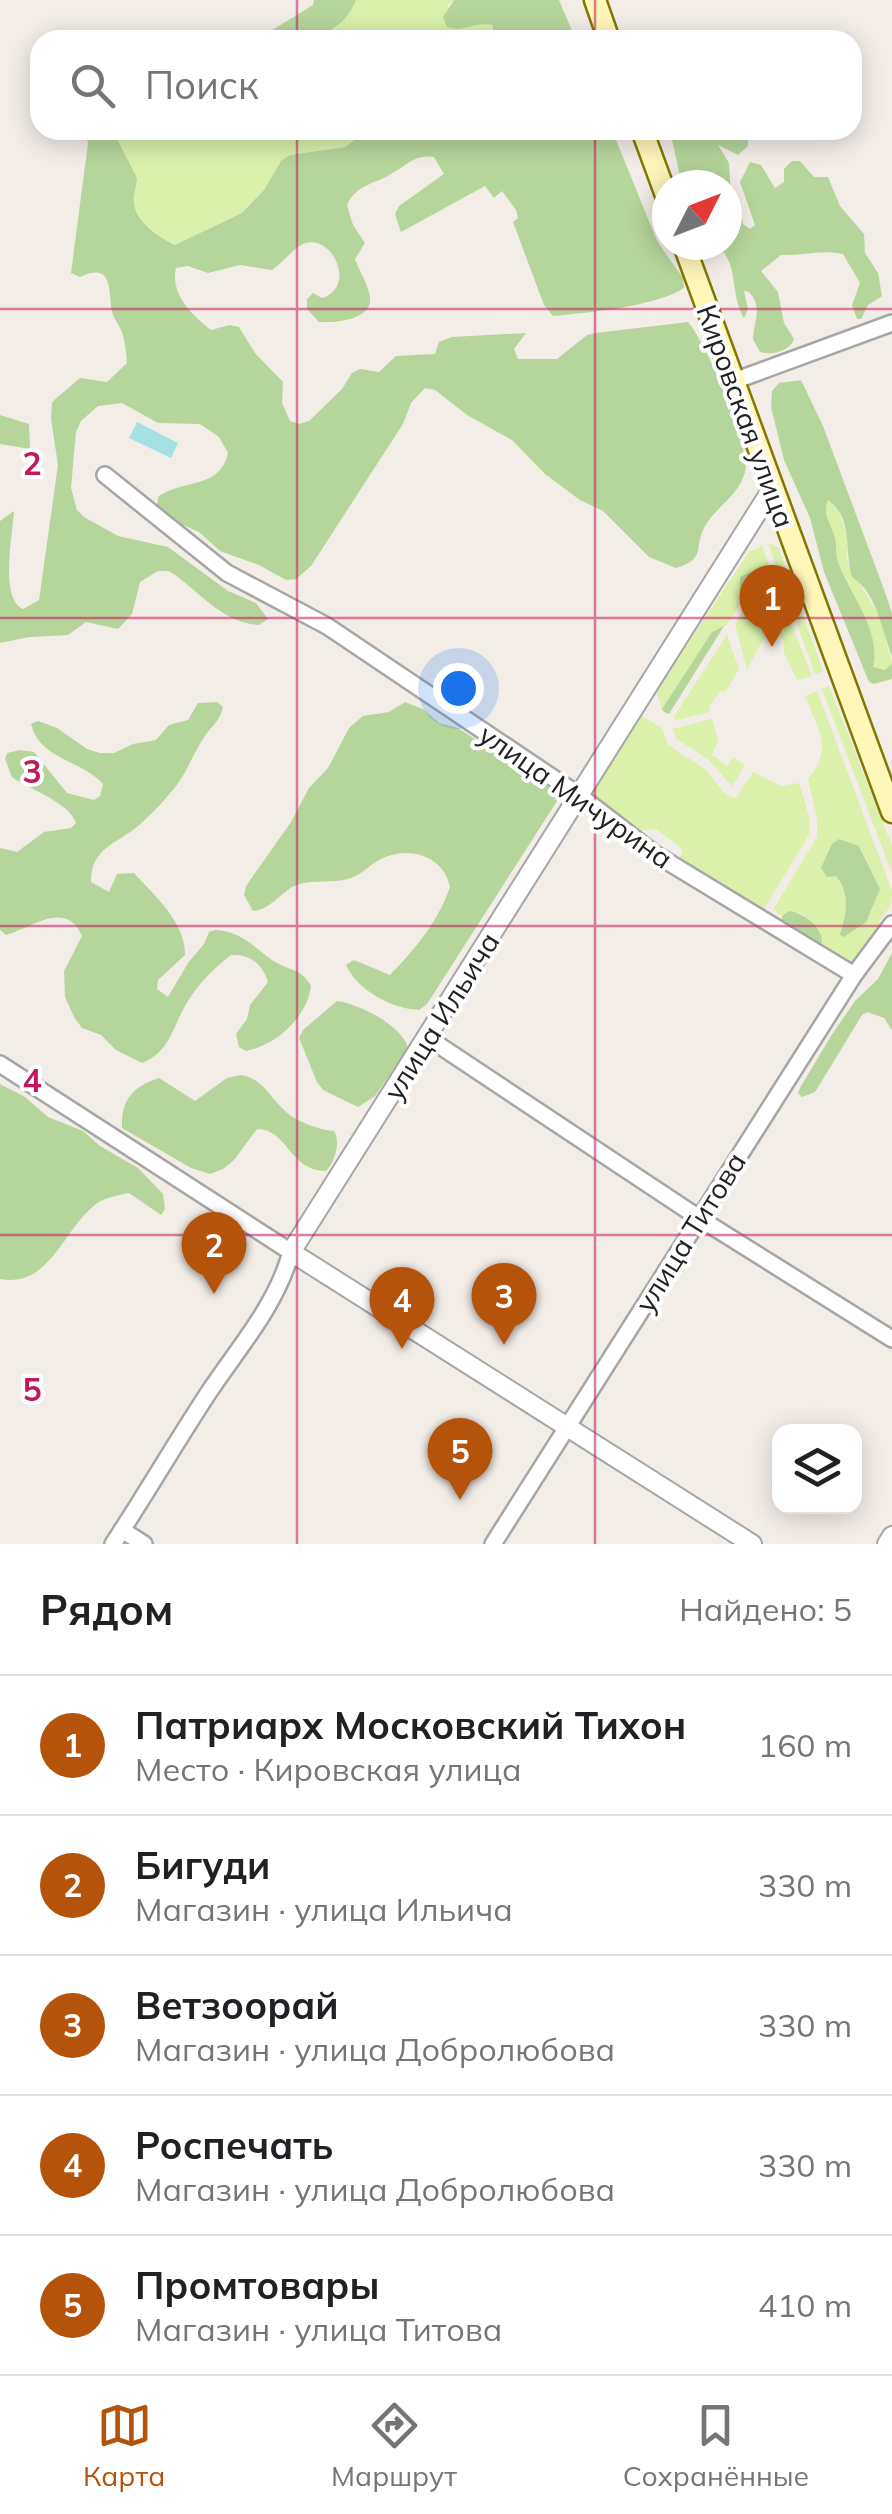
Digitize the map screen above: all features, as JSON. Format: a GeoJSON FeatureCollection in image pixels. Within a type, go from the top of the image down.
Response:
{"type":"FeatureCollection","features":[{"type":"Feature","properties":{"kind":"main road"},"geometry":{"type":"LineString","coordinates":[[595,0],[606,30]]}},
{"type":"Feature","properties":{"kind":"main road"},"geometry":{"type":"LineString","coordinates":[[646,140],[657,170]]}},
{"type":"Feature","properties":{"kind":"main road","name":"Кировская улица"},"geometry":{"type":"LineString","coordinates":[[689,260],[892,812]]}},
{"type":"Feature","properties":{"kind":"street"},"geometry":{"type":"LineString","coordinates":[[734,382],[892,323]]}},
{"type":"Feature","properties":{"kind":"street","name":"улица Мичурина"},"geometry":{"type":"LineString","coordinates":[[105,475],[227,573],[327,626],[580,796],[654,854],[854,975]]}},
{"type":"Feature","properties":{"kind":"street","name":"улица Ильича"},"geometry":{"type":"LineString","coordinates":[[118,1537],[262,1316],[280,1286],[291,1252],[772,489]]}},
{"type":"Feature","properties":{"kind":"street","name":"улица Титова"},"geometry":{"type":"LineString","coordinates":[[494,1544],[854,975],[892,924]]}},
{"type":"Feature","properties":{"kind":"street"},"geometry":{"type":"LineString","coordinates":[[428,1038],[699,1218],[892,1339]]}},
{"type":"Feature","properties":{"kind":"street"},"geometry":{"type":"LineString","coordinates":[[0,1064],[752,1544]]}},
{"type":"Feature","properties":{"kind":"street"},"geometry":{"type":"LineString","coordinates":[[887,1544],[892,1536]]}},
{"type":"Feature","properties":{"kind":"street"},"geometry":{"type":"LineString","coordinates":[[118,1537],[144,1544]]}},
{"type":"Feature","properties":{"kind":"green space"},"geometry":{"type":"Polygon","coordinates":[[[314,0],[356,0],[348,14],[330,30],[272,30],[313,5],[314,0]]]}},
{"type":"Feature","properties":{"kind":"green space"},"geometry":{"type":"Polygon","coordinates":[[[356,0],[454,0],[447,6],[465,28],[482,23],[491,25],[493,30],[327,30],[356,0]]]}},
{"type":"Feature","properties":{"kind":"green space"},"geometry":{"type":"Polygon","coordinates":[[[454,0],[559,0],[572,30],[493,30],[492,25],[480,24],[458,29],[447,27],[443,17],[454,0]]]}},
{"type":"Feature","properties":{"kind":"green space"},"geometry":{"type":"Polygon","coordinates":[[[87,140],[118,140],[137,178],[134,203],[140,219],[175,245],[242,213],[264,190],[281,161],[290,155],[345,147],[354,140],[616,140],[652,229],[652,260],[670,260],[683,278],[684,288],[657,300],[553,316],[544,305],[513,222],[518,218],[516,210],[502,191],[494,198],[485,186],[401,232],[395,214],[399,206],[444,174],[434,157],[427,156],[361,189],[347,205],[353,225],[365,243],[355,259],[370,297],[366,311],[359,315],[343,321],[319,322],[307,309],[307,299],[313,293],[322,298],[338,284],[337,263],[324,246],[314,242],[299,246],[272,270],[240,265],[208,273],[188,266],[176,268],[176,287],[190,311],[211,330],[239,327],[255,353],[283,382],[282,403],[290,421],[299,424],[309,421],[342,389],[352,373],[360,369],[379,372],[396,356],[435,354],[439,342],[452,337],[526,333],[514,349],[518,359],[557,359],[587,335],[688,322],[726,396],[742,442],[745,472],[732,495],[704,528],[696,557],[676,568],[649,557],[603,511],[580,500],[545,474],[512,440],[467,415],[435,390],[425,388],[411,403],[403,424],[311,566],[296,579],[286,580],[220,551],[199,532],[172,520],[157,506],[158,497],[167,491],[217,473],[228,453],[219,437],[200,424],[158,423],[122,403],[98,406],[81,421],[76,432],[71,488],[77,510],[118,536],[168,547],[228,591],[256,603],[268,619],[259,625],[233,618],[169,571],[158,571],[140,582],[132,614],[118,629],[86,622],[68,635],[0,643],[0,521],[14,511],[9,566],[12,593],[23,609],[39,600],[58,465],[52,402],[80,378],[107,382],[127,363],[105,276],[92,273],[80,277],[71,273],[87,140]]]}},
{"type":"Feature","properties":{"kind":"green space"},"geometry":{"type":"Polygon","coordinates":[[[117,140],[354,140],[345,147],[290,155],[281,161],[264,190],[242,213],[175,245],[153,231],[136,211],[137,178],[117,140]]]}},
{"type":"Feature","properties":{"kind":"green space"},"geometry":{"type":"Polygon","coordinates":[[[672,140],[748,140],[748,146],[738,155],[718,145],[729,170],[679,170],[672,140]]]}},
{"type":"Feature","properties":{"kind":"green space"},"geometry":{"type":"Polygon","coordinates":[[[792,161],[800,161],[814,177],[828,177],[840,206],[864,234],[865,253],[878,273],[882,296],[857,319],[852,305],[860,283],[843,254],[781,255],[761,271],[778,292],[784,323],[794,339],[780,352],[760,352],[753,339],[756,303],[744,291],[748,309],[744,318],[729,261],[742,260],[742,217],[743,224],[750,229],[755,225],[742,188],[750,162],[761,165],[775,188],[784,182],[784,169],[792,161]]]}},
{"type":"Feature","properties":{"kind":"green space"},"geometry":{"type":"Polygon","coordinates":[[[801,380],[823,426],[892,613],[892,656],[873,602],[852,577],[842,516],[828,500],[827,515],[838,562],[873,640],[873,667],[885,670],[892,664],[892,679],[874,684],[869,682],[824,572],[810,518],[784,460],[771,407],[772,391],[779,383],[801,380]]]}},
{"type":"Feature","properties":{"kind":"green space"},"geometry":{"type":"Polygon","coordinates":[[[0,415],[29,424],[30,449],[0,444],[0,415]]]}},
{"type":"Feature","properties":{"kind":"green space"},"geometry":{"type":"Polygon","coordinates":[[[828,499],[839,511],[850,545],[846,555],[849,566],[880,617],[892,664],[885,670],[872,667],[872,642],[835,555],[826,513],[828,499]]]}},
{"type":"Feature","properties":{"kind":"green space"},"geometry":{"type":"Polygon","coordinates":[[[768,543],[778,547],[823,671],[815,674],[768,543]]]}},
{"type":"Feature","properties":{"kind":"green space"},"geometry":{"type":"Polygon","coordinates":[[[762,546],[785,608],[741,602],[727,625],[712,632],[662,709],[656,691],[749,552],[762,546]]]}},
{"type":"Feature","properties":{"kind":"green space"},"geometry":{"type":"Polygon","coordinates":[[[764,565],[766,584],[754,599],[746,599],[740,592],[740,577],[764,565]]]}},
{"type":"Feature","properties":{"kind":"green space"},"geometry":{"type":"Polygon","coordinates":[[[744,608],[788,616],[812,676],[797,680],[784,653],[784,640],[775,634],[764,638],[747,669],[735,624],[744,608]]]}},
{"type":"Feature","properties":{"kind":"green space"},"geometry":{"type":"Polygon","coordinates":[[[724,626],[669,714],[664,712],[662,709],[712,632],[724,626]]]}},
{"type":"Feature","properties":{"kind":"green space"},"geometry":{"type":"Polygon","coordinates":[[[727,635],[739,669],[726,691],[719,692],[710,712],[673,718],[727,635]]]}},
{"type":"Feature","properties":{"kind":"green space"},"geometry":{"type":"Polygon","coordinates":[[[829,686],[892,846],[892,873],[822,689],[829,686]]]}},
{"type":"Feature","properties":{"kind":"green space"},"geometry":{"type":"Polygon","coordinates":[[[817,691],[892,891],[891,905],[879,922],[883,926],[856,966],[822,943],[819,930],[801,913],[779,915],[774,908],[817,837],[808,779],[822,748],[819,729],[805,696],[817,691]],[[839,839],[828,856],[832,876],[836,876],[846,894],[844,915],[854,928],[862,925],[880,889],[860,846],[839,839]]]}},
{"type":"Feature","properties":{"kind":"green space"},"geometry":{"type":"Polygon","coordinates":[[[217,702],[223,707],[220,717],[180,781],[143,822],[100,854],[91,882],[109,892],[117,874],[134,873],[175,921],[185,955],[158,980],[157,989],[168,997],[209,932],[215,930],[246,940],[272,960],[298,972],[311,986],[303,1009],[288,1028],[268,1043],[246,1051],[239,1047],[236,1034],[247,1019],[250,1005],[268,982],[255,961],[231,955],[192,994],[165,1045],[142,1063],[116,1050],[101,1035],[82,1028],[74,1017],[65,997],[64,971],[82,936],[75,925],[58,918],[6,935],[0,930],[0,848],[17,852],[44,832],[71,828],[76,823],[66,809],[12,777],[5,759],[7,753],[34,752],[67,793],[94,800],[100,796],[103,784],[43,745],[31,724],[38,721],[57,728],[87,749],[114,753],[156,740],[169,725],[188,720],[198,703],[217,702]]]}},
{"type":"Feature","properties":{"kind":"green space"},"geometry":{"type":"Polygon","coordinates":[[[405,702],[423,709],[439,723],[458,728],[552,789],[559,798],[427,1004],[419,1010],[377,996],[358,982],[346,965],[354,960],[390,975],[417,945],[450,887],[433,861],[414,854],[392,855],[348,879],[293,887],[267,907],[253,911],[244,895],[309,788],[328,768],[349,728],[363,716],[389,712],[405,702]]]}},
{"type":"Feature","properties":{"kind":"green space"},"geometry":{"type":"Polygon","coordinates":[[[640,715],[662,728],[668,745],[705,769],[726,795],[736,798],[753,772],[781,786],[799,783],[810,820],[809,835],[761,914],[678,862],[683,850],[656,829],[638,831],[596,798],[593,791],[640,715]]]}},
{"type":"Feature","properties":{"kind":"green space"},"geometry":{"type":"Polygon","coordinates":[[[712,719],[718,740],[712,755],[727,766],[733,757],[745,765],[732,786],[709,760],[676,738],[672,729],[712,719]]]}},
{"type":"Feature","properties":{"kind":"green space"},"geometry":{"type":"Polygon","coordinates":[[[839,839],[859,846],[880,889],[866,922],[844,937],[840,935],[844,890],[836,876],[827,877],[821,868],[832,844],[839,839]]]}},
{"type":"Feature","properties":{"kind":"green space"},"geometry":{"type":"Polygon","coordinates":[[[789,911],[811,922],[822,943],[815,944],[782,924],[782,916],[789,911]]]}},
{"type":"Feature","properties":{"kind":"green space"},"geometry":{"type":"Polygon","coordinates":[[[892,953],[892,1030],[884,1018],[867,1012],[862,1015],[815,1092],[802,1097],[798,1093],[800,1088],[831,1036],[855,1001],[878,979],[892,953]]]}},
{"type":"Feature","properties":{"kind":"green space"},"geometry":{"type":"Polygon","coordinates":[[[337,1001],[378,1017],[397,1031],[408,1048],[375,1096],[358,1107],[323,1090],[299,1038],[337,1001]]]}},
{"type":"Feature","properties":{"kind":"green space"},"geometry":{"type":"Polygon","coordinates":[[[241,1075],[260,1084],[294,1117],[334,1131],[336,1152],[326,1171],[304,1164],[267,1131],[257,1129],[234,1160],[210,1174],[191,1168],[122,1128],[126,1102],[135,1090],[150,1082],[159,1078],[195,1101],[227,1078],[241,1075]]]}},
{"type":"Feature","properties":{"kind":"green space"},"geometry":{"type":"Polygon","coordinates":[[[0,1084],[25,1097],[48,1117],[83,1131],[138,1168],[163,1194],[165,1209],[161,1215],[129,1193],[106,1199],[87,1212],[45,1265],[17,1280],[0,1279],[0,1084]]]}},
{"type":"Feature","properties":{"kind":"water"},"geometry":{"type":"Polygon","coordinates":[[[137,422],[178,443],[171,458],[129,438],[137,422]]]}},
{"type":"Feature","properties":{"kind":"place","name":"Патриарх Московский Тихон"},"geometry":{"type":"Point","coordinates":[772,647]}},
{"type":"Feature","properties":{"kind":"place","name":"Бигуди"},"geometry":{"type":"Point","coordinates":[214,1294]}},
{"type":"Feature","properties":{"kind":"place","name":"Ветзоорай"},"geometry":{"type":"Point","coordinates":[504,1345]}},
{"type":"Feature","properties":{"kind":"place","name":"Роспечать"},"geometry":{"type":"Point","coordinates":[402,1349]}},
{"type":"Feature","properties":{"kind":"place","name":"Промтовары"},"geometry":{"type":"Point","coordinates":[460,1500]}}]}
